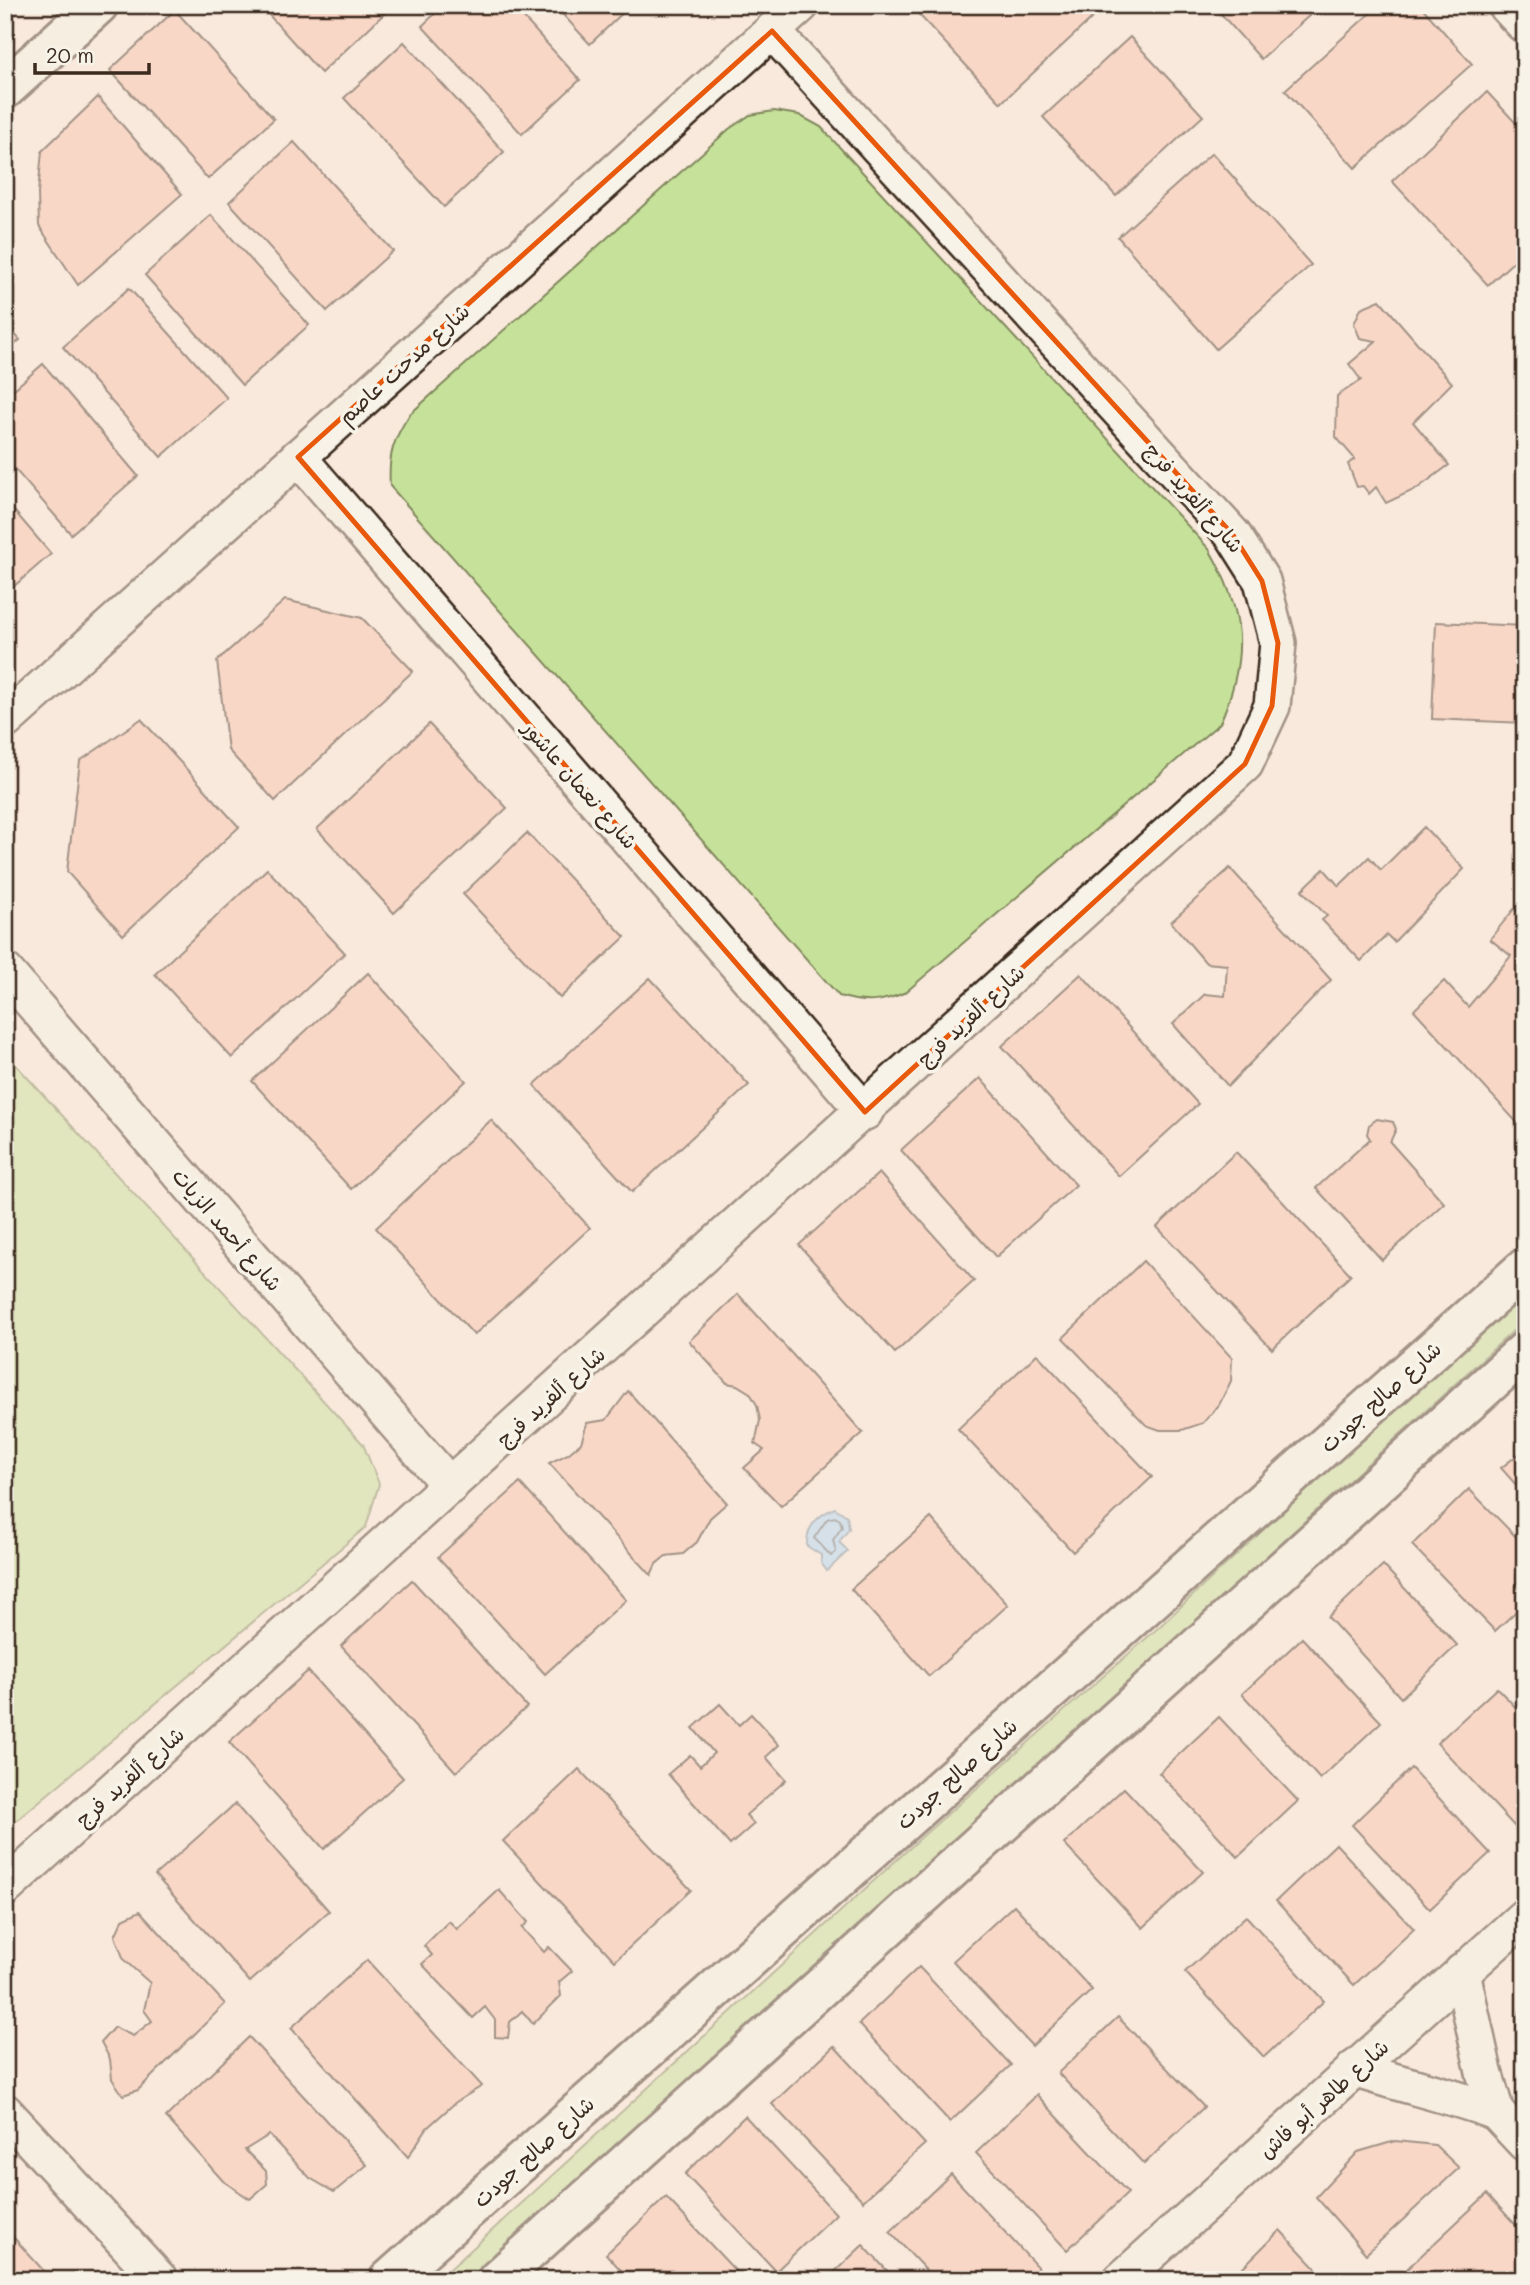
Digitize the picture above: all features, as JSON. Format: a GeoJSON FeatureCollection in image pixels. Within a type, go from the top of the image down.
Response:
{"type":"FeatureCollection","features":[{"type":"Feature","properties":{"kind":"street"},"geometry":{"type":"LineString","coordinates":[[5,89],[98,5]]}},
{"type":"Feature","properties":{"kind":"street","name":"شارع مدحت عاصم"},"geometry":{"type":"LineString","coordinates":[[5,721],[801,5]]}},
{"type":"Feature","properties":{"kind":"street"},"geometry":{"type":"LineString","coordinates":[[1508,5],[1525,23]]}},
{"type":"Feature","properties":{"kind":"street","name":"شارع ألفريد فرج"},"geometry":{"type":"LineString","coordinates":[[5,1888],[865,1112],[1245,764],[1272,706],[1278,643],[1262,581],[1233,535],[772,31]]}},
{"type":"Feature","properties":{"kind":"street","name":"شارع نعمان عاشور"},"geometry":{"type":"LineString","coordinates":[[298,457],[865,1112]]}},
{"type":"Feature","properties":{"kind":"street","name":"شارع أحمد الزيات"},"geometry":{"type":"LineString","coordinates":[[5,971],[450,1486]]}},
{"type":"Feature","properties":{"kind":"street","name":"شارع صالح جودت"},"geometry":{"type":"LineString","coordinates":[[389,2280],[1525,1268]]}},
{"type":"Feature","properties":{"kind":"street"},"geometry":{"type":"LineString","coordinates":[[496,2280],[1525,1351]]}},
{"type":"Feature","properties":{"kind":"street","name":"شارع طاهر أبو فاش"},"geometry":{"type":"LineString","coordinates":[[1121,2280],[1525,1916]]}},
{"type":"Feature","properties":{"kind":"street"},"geometry":{"type":"LineString","coordinates":[[1462,1972],[1484,2072],[1496,2112]]}},
{"type":"Feature","properties":{"kind":"street"},"geometry":{"type":"LineString","coordinates":[[1354,2069],[1411,2088],[1454,2096],[1496,2112],[1525,2143]]}},
{"type":"Feature","properties":{"kind":"street"},"geometry":{"type":"LineString","coordinates":[[5,2112],[160,2280]]}},
{"type":"Feature","properties":{"kind":"highlighted area"},"geometry":{"type":"Polygon","coordinates":[[[772,31],[1233,535],[1262,581],[1278,643],[1272,706],[1245,764],[865,1112],[298,457],[772,31]]]}},
{"type":"Feature","properties":{"kind":"green space"},"geometry":{"type":"Polygon","coordinates":[[[774,111],[799,115],[821,127],[1209,549],[1230,593],[1239,635],[1236,677],[1220,723],[906,992],[873,1001],[839,996],[390,486],[393,448],[410,414],[729,129],[750,115],[774,111]]]}},
{"type":"Feature","properties":{"kind":"green space"},"geometry":{"type":"Polygon","coordinates":[[[5,1053],[363,1444],[379,1484],[366,1527],[5,1830],[5,1053]]]}},
{"type":"Feature","properties":{"kind":"green space"},"geometry":{"type":"Polygon","coordinates":[[[1525,1286],[1525,1320],[475,2280],[438,2280],[926,1833],[1159,1627],[1525,1286]]]}},
{"type":"Feature","properties":{"kind":"green space"},"geometry":{"type":"Polygon","coordinates":[[[1525,1996],[1525,2080],[1516,2048],[1516,2028],[1525,1996]]]}},
{"type":"Feature","properties":{"kind":"water"},"geometry":{"type":"Polygon","coordinates":[[[835,1508],[847,1516],[849,1529],[839,1542],[848,1551],[827,1571],[821,1563],[821,1555],[807,1546],[807,1539],[814,1522],[835,1508]]]}},
{"type":"Feature","properties":{"kind":"building"},"geometry":{"type":"Polygon","coordinates":[[[260,5],[380,5],[386,12],[321,73],[260,5]]]}},
{"type":"Feature","properties":{"kind":"building"},"geometry":{"type":"Polygon","coordinates":[[[444,5],[512,5],[580,80],[522,134],[422,26],[444,5]]]}},
{"type":"Feature","properties":{"kind":"building"},"geometry":{"type":"Polygon","coordinates":[[[554,5],[631,5],[590,44],[554,5]]]}},
{"type":"Feature","properties":{"kind":"building"},"geometry":{"type":"Polygon","coordinates":[[[910,5],[1106,5],[1001,103],[910,5]]]}},
{"type":"Feature","properties":{"kind":"building"},"geometry":{"type":"Polygon","coordinates":[[[1213,5],[1321,5],[1261,59],[1213,5]]]}},
{"type":"Feature","properties":{"kind":"building"},"geometry":{"type":"Polygon","coordinates":[[[1379,5],[1420,5],[1472,64],[1355,168],[1285,90],[1379,5]]]}},
{"type":"Feature","properties":{"kind":"building"},"geometry":{"type":"Polygon","coordinates":[[[175,10],[274,119],[208,179],[110,70],[175,10]]]}},
{"type":"Feature","properties":{"kind":"building"},"geometry":{"type":"Polygon","coordinates":[[[1130,37],[1203,116],[1116,196],[1043,117],[1130,37]]]}},
{"type":"Feature","properties":{"kind":"building"},"geometry":{"type":"Polygon","coordinates":[[[404,42],[504,152],[444,207],[344,98],[404,42]]]}},
{"type":"Feature","properties":{"kind":"building"},"geometry":{"type":"Polygon","coordinates":[[[1487,92],[1525,133],[1525,251],[1488,285],[1392,181],[1487,92]]]}},
{"type":"Feature","properties":{"kind":"building"},"geometry":{"type":"Polygon","coordinates":[[[98,97],[182,194],[78,285],[39,226],[38,193],[42,151],[98,97]]]}},
{"type":"Feature","properties":{"kind":"building"},"geometry":{"type":"Polygon","coordinates":[[[294,142],[393,251],[327,311],[229,202],[294,142]]]}},
{"type":"Feature","properties":{"kind":"building"},"geometry":{"type":"Polygon","coordinates":[[[1212,153],[1311,265],[1216,349],[1118,237],[1212,153]]]}},
{"type":"Feature","properties":{"kind":"building"},"geometry":{"type":"Polygon","coordinates":[[[211,215],[309,325],[242,385],[145,275],[211,215]]]}},
{"type":"Feature","properties":{"kind":"building"},"geometry":{"type":"Polygon","coordinates":[[[129,288],[227,398],[161,457],[63,347],[129,288]]]}},
{"type":"Feature","properties":{"kind":"building"},"geometry":{"type":"Polygon","coordinates":[[[1380,300],[1452,383],[1413,422],[1449,465],[1418,488],[1386,503],[1376,487],[1369,494],[1363,486],[1357,487],[1348,464],[1355,459],[1336,437],[1337,396],[1361,380],[1349,364],[1376,341],[1360,338],[1354,324],[1361,308],[1380,300]]]}},
{"type":"Feature","properties":{"kind":"building"},"geometry":{"type":"Polygon","coordinates":[[[5,323],[20,340],[5,353],[5,323]]]}},
{"type":"Feature","properties":{"kind":"building"},"geometry":{"type":"Polygon","coordinates":[[[43,364],[138,476],[71,534],[5,458],[5,397],[43,364]]]}},
{"type":"Feature","properties":{"kind":"building"},"geometry":{"type":"Polygon","coordinates":[[[5,500],[51,554],[5,594],[5,500]]]}},
{"type":"Feature","properties":{"kind":"building"},"geometry":{"type":"Polygon","coordinates":[[[285,600],[362,618],[413,671],[275,801],[228,750],[217,661],[285,600]]]}},
{"type":"Feature","properties":{"kind":"building"},"geometry":{"type":"Polygon","coordinates":[[[1436,622],[1525,626],[1525,723],[1432,719],[1436,622]]]}},
{"type":"Feature","properties":{"kind":"building"},"geometry":{"type":"Polygon","coordinates":[[[141,719],[239,827],[123,935],[67,872],[80,761],[141,719]]]}},
{"type":"Feature","properties":{"kind":"building"},"geometry":{"type":"Polygon","coordinates":[[[429,724],[507,808],[394,913],[317,829],[429,724]]]}},
{"type":"Feature","properties":{"kind":"building"},"geometry":{"type":"Polygon","coordinates":[[[1424,827],[1464,869],[1394,942],[1387,935],[1361,961],[1322,920],[1327,916],[1302,890],[1324,869],[1339,886],[1369,857],[1381,870],[1424,827]]]}},
{"type":"Feature","properties":{"kind":"building"},"geometry":{"type":"Polygon","coordinates":[[[527,833],[625,937],[560,998],[463,894],[527,833]]]}},
{"type":"Feature","properties":{"kind":"building"},"geometry":{"type":"Polygon","coordinates":[[[1230,868],[1331,980],[1228,1086],[1173,1024],[1205,994],[1225,996],[1227,965],[1206,963],[1171,922],[1230,868]]]}},
{"type":"Feature","properties":{"kind":"building"},"geometry":{"type":"Polygon","coordinates":[[[267,869],[345,953],[232,1058],[155,974],[267,869]]]}},
{"type":"Feature","properties":{"kind":"building"},"geometry":{"type":"Polygon","coordinates":[[[1514,909],[1525,916],[1525,1124],[1521,1127],[1414,1010],[1444,981],[1468,1007],[1511,956],[1490,939],[1514,909]]]}},
{"type":"Feature","properties":{"kind":"building"},"geometry":{"type":"Polygon","coordinates":[[[368,973],[466,1081],[351,1189],[252,1081],[368,973]]]}},
{"type":"Feature","properties":{"kind":"building"},"geometry":{"type":"Polygon","coordinates":[[[1081,974],[1198,1104],[1119,1176],[1002,1046],[1081,974]]]}},
{"type":"Feature","properties":{"kind":"building"},"geometry":{"type":"Polygon","coordinates":[[[650,978],[749,1085],[632,1192],[534,1085],[650,978]]]}},
{"type":"Feature","properties":{"kind":"building"},"geometry":{"type":"Polygon","coordinates":[[[980,1078],[1076,1185],[996,1257],[901,1150],[980,1078]]]}},
{"type":"Feature","properties":{"kind":"building"},"geometry":{"type":"Polygon","coordinates":[[[1377,1119],[1393,1122],[1396,1129],[1390,1142],[1444,1203],[1382,1260],[1316,1188],[1370,1139],[1367,1134],[1369,1125],[1377,1119]]]}},
{"type":"Feature","properties":{"kind":"building"},"geometry":{"type":"Polygon","coordinates":[[[491,1120],[590,1228],[474,1335],[376,1228],[491,1120]]]}},
{"type":"Feature","properties":{"kind":"building"},"geometry":{"type":"Polygon","coordinates":[[[1236,1152],[1351,1275],[1272,1349],[1157,1227],[1236,1152]]]}},
{"type":"Feature","properties":{"kind":"building"},"geometry":{"type":"Polygon","coordinates":[[[879,1173],[974,1281],[895,1353],[799,1245],[879,1173]]]}},
{"type":"Feature","properties":{"kind":"building"},"geometry":{"type":"Polygon","coordinates":[[[1143,1261],[1232,1358],[1231,1381],[1219,1405],[1203,1423],[1182,1430],[1160,1430],[1146,1425],[1063,1338],[1143,1261]]]}},
{"type":"Feature","properties":{"kind":"building"},"geometry":{"type":"Polygon","coordinates":[[[738,1294],[863,1433],[781,1506],[744,1468],[764,1450],[755,1444],[760,1420],[757,1405],[750,1393],[737,1385],[727,1383],[689,1341],[738,1294]]]}},
{"type":"Feature","properties":{"kind":"building"},"geometry":{"type":"Polygon","coordinates":[[[1037,1354],[1152,1477],[1073,1552],[958,1429],[1037,1354]]]}},
{"type":"Feature","properties":{"kind":"building"},"geometry":{"type":"Polygon","coordinates":[[[628,1391],[727,1503],[710,1518],[697,1542],[683,1554],[666,1556],[656,1564],[651,1575],[549,1463],[568,1454],[581,1443],[587,1423],[606,1420],[628,1391]]]}},
{"type":"Feature","properties":{"kind":"building"},"geometry":{"type":"Polygon","coordinates":[[[1525,1449],[1525,1495],[1501,1468],[1525,1449]]]}},
{"type":"Feature","properties":{"kind":"building"},"geometry":{"type":"Polygon","coordinates":[[[520,1483],[626,1600],[545,1674],[438,1557],[520,1483]]]}},
{"type":"Feature","properties":{"kind":"building"},"geometry":{"type":"Polygon","coordinates":[[[1469,1489],[1525,1546],[1525,1603],[1495,1631],[1412,1545],[1469,1489]]]}},
{"type":"Feature","properties":{"kind":"building"},"geometry":{"type":"Polygon","coordinates":[[[931,1518],[1008,1605],[929,1676],[851,1589],[931,1518]]]}},
{"type":"Feature","properties":{"kind":"building"},"geometry":{"type":"Polygon","coordinates":[[[1383,1565],[1457,1645],[1401,1698],[1328,1617],[1383,1565]]]}},
{"type":"Feature","properties":{"kind":"building"},"geometry":{"type":"Polygon","coordinates":[[[412,1580],[527,1707],[456,1772],[341,1646],[412,1580]]]}},
{"type":"Feature","properties":{"kind":"building"},"geometry":{"type":"Polygon","coordinates":[[[1302,1638],[1381,1722],[1320,1779],[1242,1694],[1302,1638]]]}},
{"type":"Feature","properties":{"kind":"building"},"geometry":{"type":"Polygon","coordinates":[[[308,1671],[403,1778],[324,1849],[229,1742],[308,1671]]]}},
{"type":"Feature","properties":{"kind":"building"},"geometry":{"type":"Polygon","coordinates":[[[1497,1688],[1525,1717],[1525,1820],[1516,1828],[1437,1743],[1497,1688]]]}},
{"type":"Feature","properties":{"kind":"building"},"geometry":{"type":"Polygon","coordinates":[[[720,1704],[739,1725],[751,1714],[779,1745],[766,1757],[786,1780],[746,1815],[754,1824],[730,1845],[668,1774],[690,1755],[700,1766],[714,1753],[693,1728],[720,1704]]]}},
{"type":"Feature","properties":{"kind":"building"},"geometry":{"type":"Polygon","coordinates":[[[1219,1717],[1298,1801],[1238,1857],[1159,1773],[1219,1717]]]}},
{"type":"Feature","properties":{"kind":"building"},"geometry":{"type":"Polygon","coordinates":[[[1411,1768],[1490,1853],[1430,1909],[1352,1825],[1411,1768]]]}},
{"type":"Feature","properties":{"kind":"building"},"geometry":{"type":"Polygon","coordinates":[[[579,1769],[691,1890],[615,1961],[503,1841],[579,1769]]]}},
{"type":"Feature","properties":{"kind":"building"},"geometry":{"type":"Polygon","coordinates":[[[1124,1788],[1203,1872],[1143,1928],[1064,1844],[1124,1788]]]}},
{"type":"Feature","properties":{"kind":"building"},"geometry":{"type":"Polygon","coordinates":[[[235,1804],[329,1911],[250,1982],[155,1875],[235,1804]]]}},
{"type":"Feature","properties":{"kind":"building"},"geometry":{"type":"Polygon","coordinates":[[[1336,1844],[1414,1929],[1354,1985],[1276,1901],[1336,1844]]]}},
{"type":"Feature","properties":{"kind":"building"},"geometry":{"type":"Polygon","coordinates":[[[499,1890],[528,1922],[522,1928],[544,1952],[549,1947],[572,1971],[559,1982],[561,1996],[533,2024],[522,2011],[510,2022],[508,2038],[495,2037],[495,2020],[485,2007],[473,2018],[422,1964],[432,1955],[424,1946],[449,1921],[457,1929],[499,1890]]]}},
{"type":"Feature","properties":{"kind":"building"},"geometry":{"type":"Polygon","coordinates":[[[1014,1905],[1092,1990],[1032,2046],[953,1961],[1014,1905]]]}},
{"type":"Feature","properties":{"kind":"building"},"geometry":{"type":"Polygon","coordinates":[[[140,1911],[225,2004],[138,2090],[123,2095],[112,2079],[110,2059],[101,2042],[114,2027],[133,2036],[152,2021],[144,2010],[150,1983],[124,1960],[115,1936],[123,1919],[140,1911]]]}},
{"type":"Feature","properties":{"kind":"building"},"geometry":{"type":"Polygon","coordinates":[[[1246,1916],[1324,2001],[1264,2057],[1185,1972],[1246,1916]]]}},
{"type":"Feature","properties":{"kind":"building"},"geometry":{"type":"Polygon","coordinates":[[[367,1960],[482,2086],[456,2102],[427,2128],[408,2157],[291,2028],[367,1960]]]}},
{"type":"Feature","properties":{"kind":"building"},"geometry":{"type":"Polygon","coordinates":[[[919,1967],[1011,2065],[950,2122],[859,2024],[919,1967]]]}},
{"type":"Feature","properties":{"kind":"building"},"geometry":{"type":"Polygon","coordinates":[[[1118,2017],[1204,2107],[1144,2164],[1058,2073],[1118,2017]]]}},
{"type":"Feature","properties":{"kind":"building"},"geometry":{"type":"Polygon","coordinates":[[[249,2037],[367,2165],[334,2192],[310,2178],[269,2135],[245,2150],[266,2171],[267,2184],[250,2199],[223,2181],[166,2117],[249,2037]]]}},
{"type":"Feature","properties":{"kind":"building"},"geometry":{"type":"Polygon","coordinates":[[[834,2046],[925,2144],[863,2201],[772,2104],[834,2046]]]}},
{"type":"Feature","properties":{"kind":"building"},"geometry":{"type":"Polygon","coordinates":[[[1037,2095],[1128,2193],[1067,2250],[976,2153],[1037,2095]]]}},
{"type":"Feature","properties":{"kind":"building"},"geometry":{"type":"Polygon","coordinates":[[[745,2116],[836,2214],[776,2271],[685,2174],[745,2116]]]}},
{"type":"Feature","properties":{"kind":"building"},"geometry":{"type":"Polygon","coordinates":[[[1395,2141],[1435,2145],[1459,2168],[1366,2254],[1316,2197],[1358,2152],[1395,2141]]]}},
{"type":"Feature","properties":{"kind":"building"},"geometry":{"type":"Polygon","coordinates":[[[951,2174],[1042,2272],[1034,2280],[935,2280],[890,2232],[951,2174]]]}},
{"type":"Feature","properties":{"kind":"building"},"geometry":{"type":"Polygon","coordinates":[[[1487,2194],[1525,2235],[1525,2269],[1513,2280],[1395,2280],[1487,2194]]]}},
{"type":"Feature","properties":{"kind":"building"},"geometry":{"type":"Polygon","coordinates":[[[666,2197],[744,2280],[630,2280],[606,2254],[666,2197]]]}},
{"type":"Feature","properties":{"kind":"building"},"geometry":{"type":"Polygon","coordinates":[[[5,2228],[52,2280],[5,2280],[5,2228]]]}},
{"type":"Feature","properties":{"kind":"building"},"geometry":{"type":"Polygon","coordinates":[[[1280,2230],[1327,2280],[1230,2280],[1280,2230]]]}},
{"type":"Feature","properties":{"kind":"building"},"geometry":{"type":"Polygon","coordinates":[[[863,2245],[896,2280],[826,2280],[863,2245]]]}}]}
